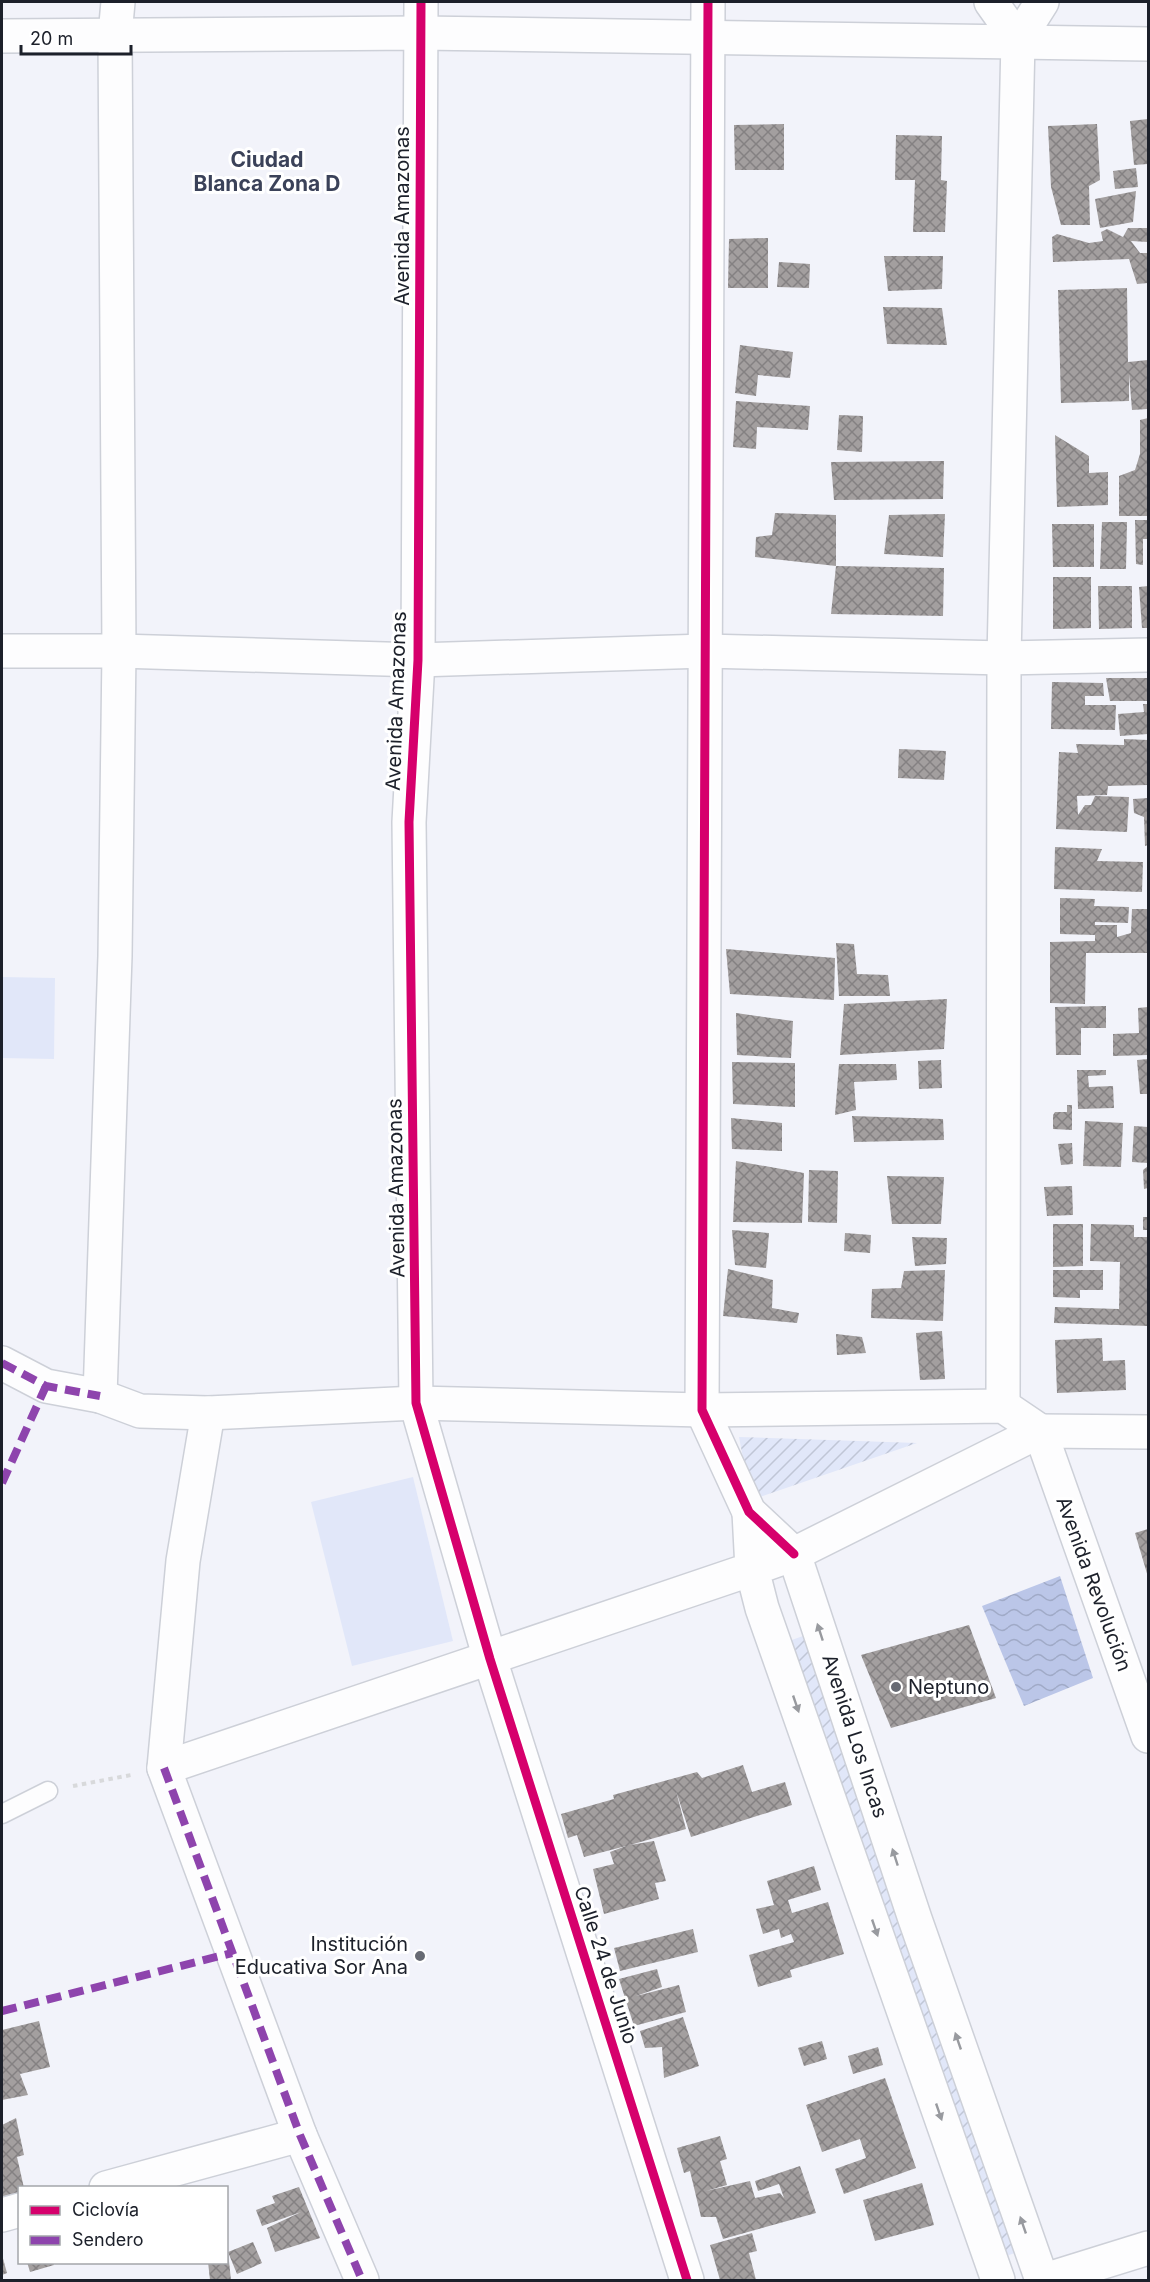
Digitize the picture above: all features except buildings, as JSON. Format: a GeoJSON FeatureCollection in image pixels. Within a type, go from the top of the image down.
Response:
{"type":"FeatureCollection","features":[{"type":"Feature","properties":{"kind":"street"},"geometry":{"type":"LineString","coordinates":[[100,1396],[114,968],[119,651],[116,35],[118,2]]}},
{"type":"Feature","properties":{"kind":"street"},"geometry":{"type":"LineString","coordinates":[[708,2],[702,1410],[749,1512],[752,1569],[762,1608],[998,2280]]}},
{"type":"Feature","properties":{"kind":"street"},"geometry":{"type":"LineString","coordinates":[[991,2],[1018,40]]}},
{"type":"Feature","properties":{"kind":"street"},"geometry":{"type":"LineString","coordinates":[[1003,1406],[1004,658],[1018,40],[1042,2]]}},
{"type":"Feature","properties":{"kind":"street"},"geometry":{"type":"LineString","coordinates":[[2,36],[116,35],[421,17],[707,36],[1149,44]]}},
{"type":"Feature","properties":{"kind":"street","name":"Avenida Amazonas"},"geometry":{"type":"LineString","coordinates":[[421,17],[418,660],[409,822],[417,1402],[490,1659]]}},
{"type":"Feature","properties":{"kind":"street"},"geometry":{"type":"LineString","coordinates":[[2,651],[119,651],[418,660],[705,651],[1004,658],[1149,655]]}},
{"type":"Feature","properties":{"kind":"street"},"geometry":{"type":"LineString","coordinates":[[2,1362],[46,1386],[100,1396],[140,1411],[208,1413],[417,1402],[702,1410],[1003,1406],[1040,1431]]}},
{"type":"Feature","properties":{"kind":"street"},"geometry":{"type":"LineString","coordinates":[[208,1413],[183,1561],[164,1768],[300,2134],[362,2280]]}},
{"type":"Feature","properties":{"kind":"street"},"geometry":{"type":"LineString","coordinates":[[164,1768],[794,1554],[1040,1431],[1149,1432]]}},
{"type":"Feature","properties":{"kind":"street","name":"Avenida Revolución"},"geometry":{"type":"LineString","coordinates":[[1040,1431],[1149,1736]]}},
{"type":"Feature","properties":{"kind":"street"},"geometry":{"type":"LineString","coordinates":[[749,1512],[794,1554]]}},
{"type":"Feature","properties":{"kind":"street","name":"Avenida Los Incas"},"geometry":{"type":"LineString","coordinates":[[794,1554],[915,1918],[1044,2280]]}},
{"type":"Feature","properties":{"kind":"street","name":"Calle 24 de Junio"},"geometry":{"type":"LineString","coordinates":[[490,1659],[687,2280]]}},
{"type":"Feature","properties":{"kind":"street"},"geometry":{"type":"LineString","coordinates":[[110,2186],[300,2134]]}},
{"type":"Feature","properties":{"kind":"street"},"geometry":{"type":"LineString","coordinates":[[2,2215],[18,2211]]}},
{"type":"Feature","properties":{"kind":"street"},"geometry":{"type":"LineString","coordinates":[[1044,2280],[1149,2248]]}},
{"type":"Feature","properties":{"kind":"lane"},"geometry":{"type":"LineString","coordinates":[[2,1814],[48,1791]]}},
{"type":"Feature","properties":{"kind":"path"},"geometry":{"type":"LineString","coordinates":[[48,1791],[164,1768]]}},
{"type":"Feature","properties":{"kind":"shaded area"},"geometry":{"type":"Polygon","coordinates":[[[2,977],[55,978],[54,1059],[2,1058],[2,977]]]}},
{"type":"Feature","properties":{"kind":"shaded area"},"geometry":{"type":"Polygon","coordinates":[[[739,1437],[917,1443],[751,1500],[739,1437]]]}},
{"type":"Feature","properties":{"kind":"shaded area"},"geometry":{"type":"Polygon","coordinates":[[[413,1477],[453,1641],[352,1666],[311,1502],[413,1477]]]}},
{"type":"Feature","properties":{"kind":"shaded area"},"geometry":{"type":"Polygon","coordinates":[[[803,1636],[1018,2252],[1003,2257],[789,1641],[803,1636]]]}},
{"type":"Feature","properties":{"kind":"water"},"geometry":{"type":"Polygon","coordinates":[[[1060,1576],[1093,1678],[1024,1706],[982,1606],[1060,1576]]]}},
{"type":"Feature","properties":{"kind":"marked path"},"geometry":{"type":"LineString","coordinates":[[2,1363],[46,1386],[100,1396]]}},
{"type":"Feature","properties":{"kind":"marked path"},"geometry":{"type":"LineString","coordinates":[[2,1483],[46,1386]]}},
{"type":"Feature","properties":{"kind":"marked path"},"geometry":{"type":"LineString","coordinates":[[164,1768],[300,2135],[362,2280]]}},
{"type":"Feature","properties":{"kind":"marked path"},"geometry":{"type":"LineString","coordinates":[[2,2011],[232,1953]]}},
{"type":"Feature","properties":{"kind":"cycle path"},"geometry":{"type":"LineString","coordinates":[[421,2],[418,660],[409,822],[416,1403],[490,1659],[687,2280]]}},
{"type":"Feature","properties":{"kind":"cycle path"},"geometry":{"type":"LineString","coordinates":[[708,2],[702,1410],[749,1512],[794,1554]]}},
{"type":"Feature","properties":{"kind":"place","name":"Neptuno"},"geometry":{"type":"Point","coordinates":[896,1687]}},
{"type":"Feature","properties":{"kind":"place","name":"Institución Educativa Sor Ana"},"geometry":{"type":"Point","coordinates":[420,1956]}},
{"type":"Feature","properties":{"kind":"district","name":"Ciudad Blanca Zona D"},"geometry":{"type":"Point","coordinates":[267,172]}}]}
